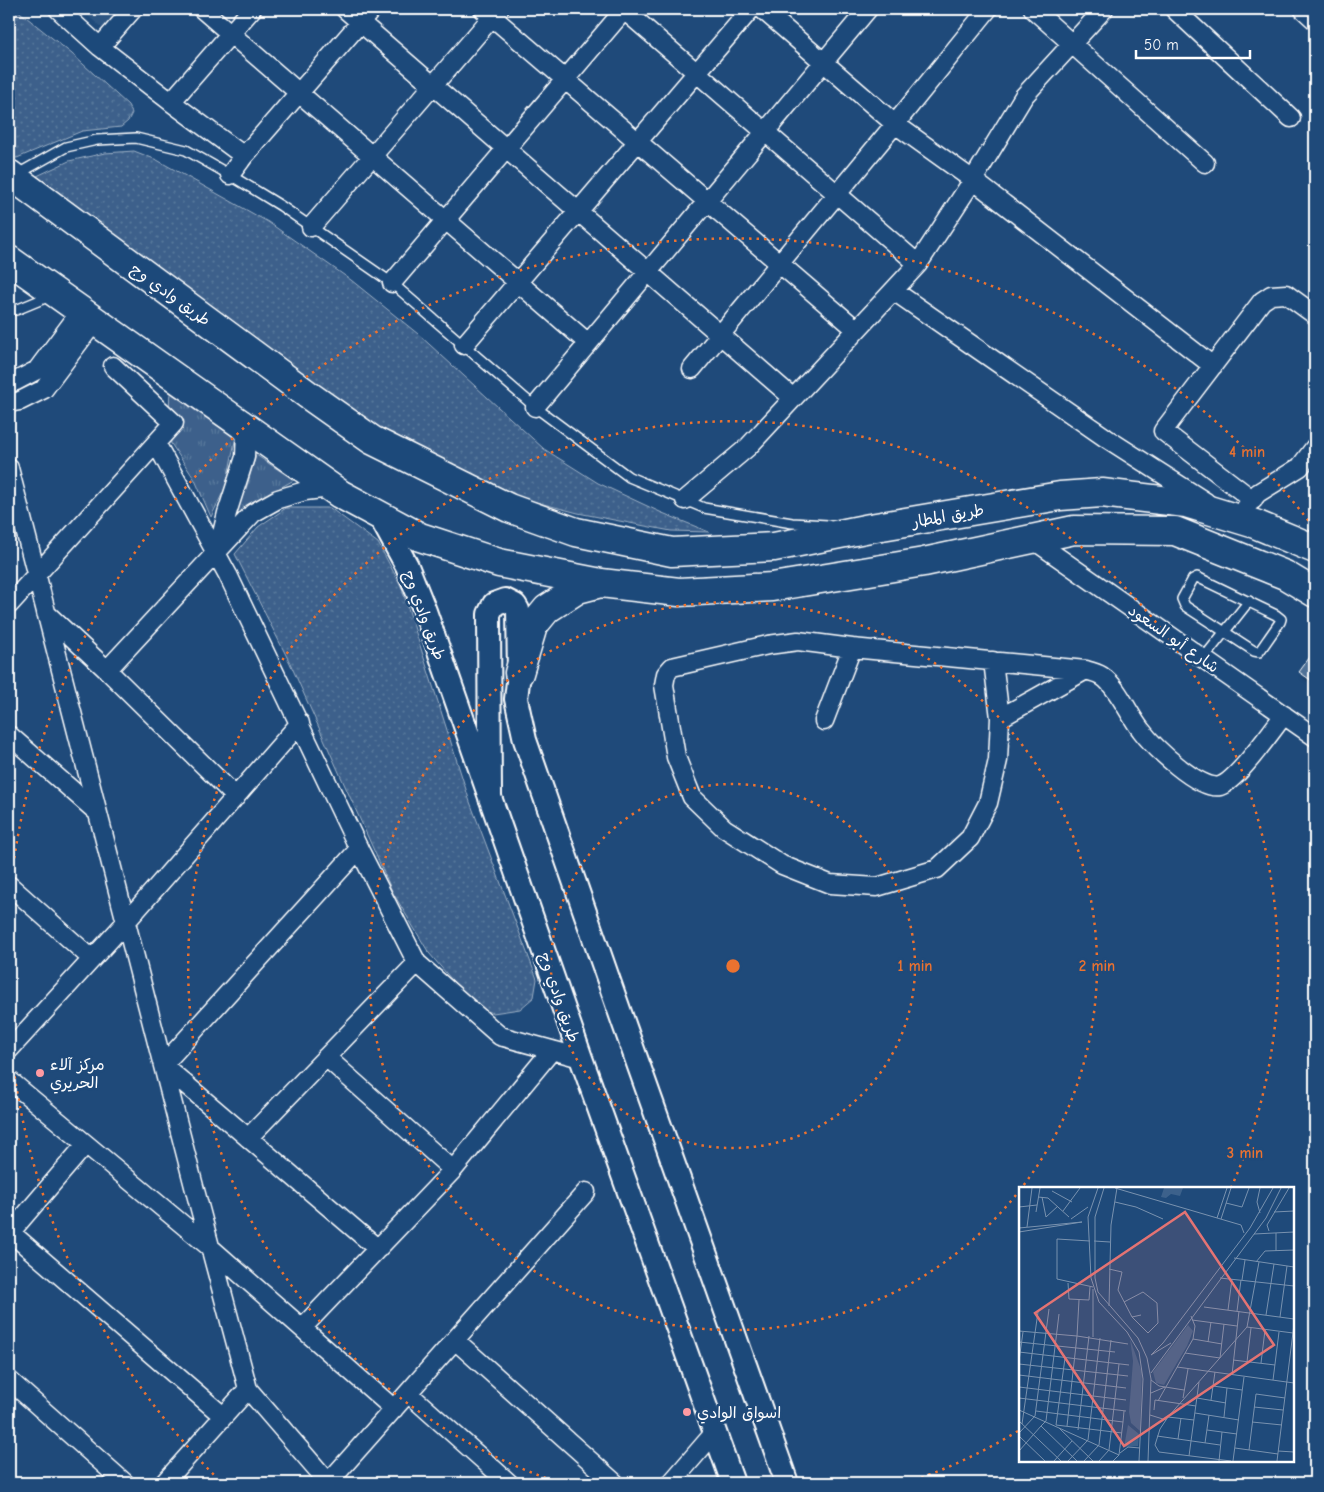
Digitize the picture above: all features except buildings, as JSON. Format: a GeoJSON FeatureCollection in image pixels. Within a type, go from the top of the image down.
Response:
{"type":"FeatureCollection","features":[{"type":"Feature","properties":{"kind":"main road","name":"طريق وادي وج"},"geometry":{"type":"LineString","coordinates":[[11,176],[302,391],[372,440],[509,508],[576,532]]}},
{"type":"Feature","properties":{"kind":"main road"},"geometry":{"type":"LineString","coordinates":[[9,260],[331,488],[420,537],[499,563],[601,582],[679,592],[772,587],[924,562],[1074,530],[1175,531],[1285,575],[1315,593]]}},
{"type":"Feature","properties":{"kind":"main road","name":"طريق المطار"},"geometry":{"type":"LineString","coordinates":[[576,532],[672,552],[774,547],[870,528],[1060,496],[1102,493],[1239,511],[1315,549]]}},
{"type":"Feature","properties":{"kind":"main road"},"geometry":{"type":"LineString","coordinates":[[520,673],[533,626],[547,609],[578,589],[601,582]]}},
{"type":"Feature","properties":{"kind":"street"},"geometry":{"type":"LineString","coordinates":[[58,9],[100,46],[244,156]]}},
{"type":"Feature","properties":{"kind":"street"},"geometry":{"type":"LineString","coordinates":[[100,46],[133,9]]}},
{"type":"Feature","properties":{"kind":"street"},"geometry":{"type":"LineString","coordinates":[[202,9],[588,344]]}},
{"type":"Feature","properties":{"kind":"street"},"geometry":{"type":"LineString","coordinates":[[171,102],[252,9]]}},
{"type":"Feature","properties":{"kind":"street"},"geometry":{"type":"LineString","coordinates":[[345,9],[793,398]]}},
{"type":"Feature","properties":{"kind":"street"},"geometry":{"type":"LineString","coordinates":[[230,174],[372,9]]}},
{"type":"Feature","properties":{"kind":"street"},"geometry":{"type":"LineString","coordinates":[[392,283],[624,9],[918,264]]}},
{"type":"Feature","properties":{"kind":"street"},"geometry":{"type":"LineString","coordinates":[[464,345],[751,9]]}},
{"type":"Feature","properties":{"kind":"street"},"geometry":{"type":"LineString","coordinates":[[762,9],[896,124],[974,180],[1213,366]]}},
{"type":"Feature","properties":{"kind":"street"},"geometry":{"type":"LineString","coordinates":[[535,407],[868,9]]}},
{"type":"Feature","properties":{"kind":"street"},"geometry":{"type":"LineString","coordinates":[[692,369],[896,124],[988,9]]}},
{"type":"Feature","properties":{"kind":"street"},"geometry":{"type":"LineString","coordinates":[[1034,9],[1205,164]]}},
{"type":"Feature","properties":{"kind":"street"},"geometry":{"type":"LineString","coordinates":[[685,500],[748,447],[918,264],[974,180],[1024,96],[1104,9]]}},
{"type":"Feature","properties":{"kind":"street"},"geometry":{"type":"LineString","coordinates":[[1174,9],[1291,118]]}},
{"type":"Feature","properties":{"kind":"street"},"geometry":{"type":"LineString","coordinates":[[1304,9],[1315,20]]}},
{"type":"Feature","properties":{"kind":"street"},"geometry":{"type":"LineString","coordinates":[[311,227],[433,86],[492,11],[565,79],[857,330]]}},
{"type":"Feature","properties":{"kind":"street"},"geometry":{"type":"LineString","coordinates":[[894,291],[1106,438],[1239,511]]}},
{"type":"Feature","properties":{"kind":"street"},"geometry":{"type":"LineString","coordinates":[[1239,511],[1163,431],[1262,301],[1271,295],[1286,294],[1315,315]]}},
{"type":"Feature","properties":{"kind":"street"},"geometry":{"type":"LineString","coordinates":[[9,383],[37,370],[88,316]]}},
{"type":"Feature","properties":{"kind":"street"},"geometry":{"type":"LineString","coordinates":[[9,403],[20,401],[44,389],[88,316]]}},
{"type":"Feature","properties":{"kind":"street"},"geometry":{"type":"LineString","coordinates":[[9,605],[174,423],[113,366]]}},
{"type":"Feature","properties":{"kind":"street"},"geometry":{"type":"LineString","coordinates":[[217,553],[227,513],[246,457],[246,427]]}},
{"type":"Feature","properties":{"kind":"street"},"geometry":{"type":"LineString","coordinates":[[156,443],[217,553],[359,849],[417,963],[500,1036],[581,1058]]}},
{"type":"Feature","properties":{"kind":"street"},"geometry":{"type":"LineString","coordinates":[[1239,511],[1258,493],[1300,467],[1315,448]]}},
{"type":"Feature","properties":{"kind":"street"},"geometry":{"type":"LineString","coordinates":[[9,468],[248,1388],[328,1483],[586,1192]]}},
{"type":"Feature","properties":{"kind":"street"},"geometry":{"type":"LineString","coordinates":[[107,670],[253,513],[278,499],[305,491],[331,488]]}},
{"type":"Feature","properties":{"kind":"street","name":"طريق وادي وج"},"geometry":{"type":"LineString","coordinates":[[379,515],[411,575],[733,1483]]}},
{"type":"Feature","properties":{"kind":"street","name":"شارع أبو السعود"},"geometry":{"type":"LineString","coordinates":[[1032,539],[1315,737]]}},
{"type":"Feature","properties":{"kind":"street"},"geometry":{"type":"LineString","coordinates":[[490,798],[489,614],[494,604],[500,601],[510,602],[518,610],[520,673],[516,699],[528,750],[624,1028],[787,1483]]}},
{"type":"Feature","properties":{"kind":"street"},"geometry":{"type":"LineString","coordinates":[[46,613],[236,797]]}},
{"type":"Feature","properties":{"kind":"street"},"geometry":{"type":"LineString","coordinates":[[993,661],[1000,718],[998,760],[988,803],[970,838],[938,868],[876,887],[830,884],[782,865],[724,828],[692,797],[676,757],[664,685],[666,674],[672,667],[775,644],[798,641],[852,648],[993,661],[1086,670],[1103,676],[1114,689],[1140,730],[1159,751],[1190,776],[1206,784],[1220,786],[1234,777],[1284,715]]}},
{"type":"Feature","properties":{"kind":"street"},"geometry":{"type":"LineString","coordinates":[[824,721],[852,648]]}},
{"type":"Feature","properties":{"kind":"street"},"geometry":{"type":"LineString","coordinates":[[1000,718],[1086,670]]}},
{"type":"Feature","properties":{"kind":"street"},"geometry":{"type":"LineString","coordinates":[[9,1050],[126,922],[300,723]]}},
{"type":"Feature","properties":{"kind":"street"},"geometry":{"type":"LineString","coordinates":[[9,735],[97,812]]}},
{"type":"Feature","properties":{"kind":"street"},"geometry":{"type":"LineString","coordinates":[[163,1065],[359,849]]}},
{"type":"Feature","properties":{"kind":"street"},"geometry":{"type":"LineString","coordinates":[[9,885],[92,959]]}},
{"type":"Feature","properties":{"kind":"street"},"geometry":{"type":"LineString","coordinates":[[248,1138],[417,963]]}},
{"type":"Feature","properties":{"kind":"street"},"geometry":{"type":"LineString","coordinates":[[302,1328],[453,1170],[552,1050]]}},
{"type":"Feature","properties":{"kind":"street"},"geometry":{"type":"LineString","coordinates":[[326,1057],[453,1170]]}},
{"type":"Feature","properties":{"kind":"street"},"geometry":{"type":"LineString","coordinates":[[163,1065],[378,1250]]}},
{"type":"Feature","properties":{"kind":"street"},"geometry":{"type":"LineString","coordinates":[[9,1080],[212,1249],[394,1409]]}},
{"type":"Feature","properties":{"kind":"street"},"geometry":{"type":"LineString","coordinates":[[86,1144],[10,1233],[223,1416]]}},
{"type":"Feature","properties":{"kind":"street"},"geometry":{"type":"LineString","coordinates":[[455,1340],[615,1483]]}},
{"type":"Feature","properties":{"kind":"street"},"geometry":{"type":"LineString","coordinates":[[9,1380],[125,1483]]}},
{"type":"Feature","properties":{"kind":"street"},"geometry":{"type":"LineString","coordinates":[[164,1483],[248,1388]]}},
{"type":"Feature","properties":{"kind":"street"},"geometry":{"type":"LineString","coordinates":[[408,1393],[510,1483]]}},
{"type":"Feature","properties":{"kind":"street"},"geometry":{"type":"LineString","coordinates":[[671,1483],[715,1432]]}},
{"type":"Feature","properties":{"kind":"lane"},"geometry":{"type":"LineString","coordinates":[[11,176],[66,147],[97,140],[136,138],[186,150],[230,174],[392,283],[535,407],[629,477],[704,508],[792,522],[870,528]]}},
{"type":"Feature","properties":{"kind":"lane"},"geometry":{"type":"LineString","coordinates":[[9,309],[16,310],[56,293]]}},
{"type":"Feature","properties":{"kind":"lane"},"geometry":{"type":"LineString","coordinates":[[1197,577],[1248,601],[1281,619],[1259,652],[1254,651],[1224,632],[1183,603],[1182,599],[1193,579],[1197,577]]}},
{"type":"Feature","properties":{"kind":"lane"},"geometry":{"type":"LineString","coordinates":[[1203,659],[1248,601]]}},
{"type":"Feature","properties":{"kind":"shaded area"},"geometry":{"type":"Polygon","coordinates":[[[80,9],[119,9],[102,28],[80,9]]]}},
{"type":"Feature","properties":{"kind":"green space"},"geometry":{"type":"Polygon","coordinates":[[[9,9],[16,9],[72,54],[128,105],[132,113],[128,121],[121,127],[82,131],[17,158],[9,157],[9,9]]]}},
{"type":"Feature","properties":{"kind":"green space"},"geometry":{"type":"Polygon","coordinates":[[[134,151],[157,160],[268,222],[351,280],[418,334],[544,449],[598,483],[709,532],[671,531],[578,513],[528,500],[484,485],[391,440],[252,340],[37,176],[69,161],[105,153],[134,151]]]}},
{"type":"Feature","properties":{"kind":"green space"},"geometry":{"type":"Polygon","coordinates":[[[170,387],[236,436],[226,486],[211,517],[195,480],[168,439],[170,387]]]}},
{"type":"Feature","properties":{"kind":"green space"},"geometry":{"type":"Polygon","coordinates":[[[256,455],[294,480],[260,499],[228,522],[246,489],[256,455]]]}},
{"type":"Feature","properties":{"kind":"green space"},"geometry":{"type":"Polygon","coordinates":[[[286,508],[330,508],[378,543],[401,586],[470,802],[537,979],[534,997],[520,1009],[493,1013],[474,1006],[429,953],[393,893],[290,663],[235,554],[258,527],[286,508]]]}},
{"type":"Feature","properties":{"kind":"place","name":"مركز آلاء الحريري"},"geometry":{"type":"Point","coordinates":[40,1073]}},
{"type":"Feature","properties":{"kind":"place","name":"اسواق الوادي"},"geometry":{"type":"Point","coordinates":[687,1412]}}]}
